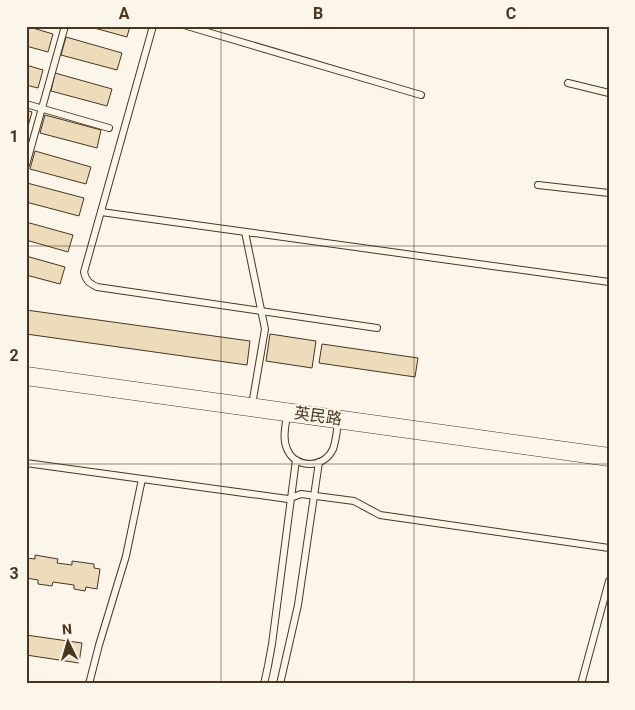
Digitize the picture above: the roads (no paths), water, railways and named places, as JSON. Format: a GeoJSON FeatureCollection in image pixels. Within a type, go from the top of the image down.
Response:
{"type":"FeatureCollection","features":[{"type":"Feature","properties":{"kind":"street","name":"英民路"},"geometry":{"type":"LineString","coordinates":[[26,376],[609,456]]}},
{"type":"Feature","properties":{"kind":"lane"},"geometry":{"type":"LineString","coordinates":[[26,165],[66,26]]}},
{"type":"Feature","properties":{"kind":"lane"},"geometry":{"type":"LineString","coordinates":[[154,26],[84,272],[88,283],[97,287],[377,328]]}},
{"type":"Feature","properties":{"kind":"lane"},"geometry":{"type":"LineString","coordinates":[[187,26],[421,95]]}},
{"type":"Feature","properties":{"kind":"lane"},"geometry":{"type":"LineString","coordinates":[[568,84],[609,93]]}},
{"type":"Feature","properties":{"kind":"lane"},"geometry":{"type":"LineString","coordinates":[[26,104],[109,128]]}},
{"type":"Feature","properties":{"kind":"lane"},"geometry":{"type":"LineString","coordinates":[[538,184],[609,193]]}},
{"type":"Feature","properties":{"kind":"lane"},"geometry":{"type":"LineString","coordinates":[[101,212],[609,282]]}},
{"type":"Feature","properties":{"kind":"lane"},"geometry":{"type":"LineString","coordinates":[[245,232],[265,329],[252,407]]}},
{"type":"Feature","properties":{"kind":"lane"},"geometry":{"type":"LineString","coordinates":[[287,412],[284,434],[286,448],[293,458],[300,463],[314,464],[330,455],[334,447],[338,419]]}},
{"type":"Feature","properties":{"kind":"lane"},"geometry":{"type":"LineString","coordinates":[[264,684],[272,644],[296,460]]}},
{"type":"Feature","properties":{"kind":"lane"},"geometry":{"type":"LineString","coordinates":[[280,684],[298,605],[319,462]]}},
{"type":"Feature","properties":{"kind":"lane"},"geometry":{"type":"LineString","coordinates":[[26,463],[288,500],[301,494],[314,495],[354,501],[380,515],[609,548]]}},
{"type":"Feature","properties":{"kind":"lane"},"geometry":{"type":"LineString","coordinates":[[89,684],[126,556],[142,479]]}},
{"type":"Feature","properties":{"kind":"lane"},"geometry":{"type":"LineString","coordinates":[[580,684],[609,581]]}}]}
